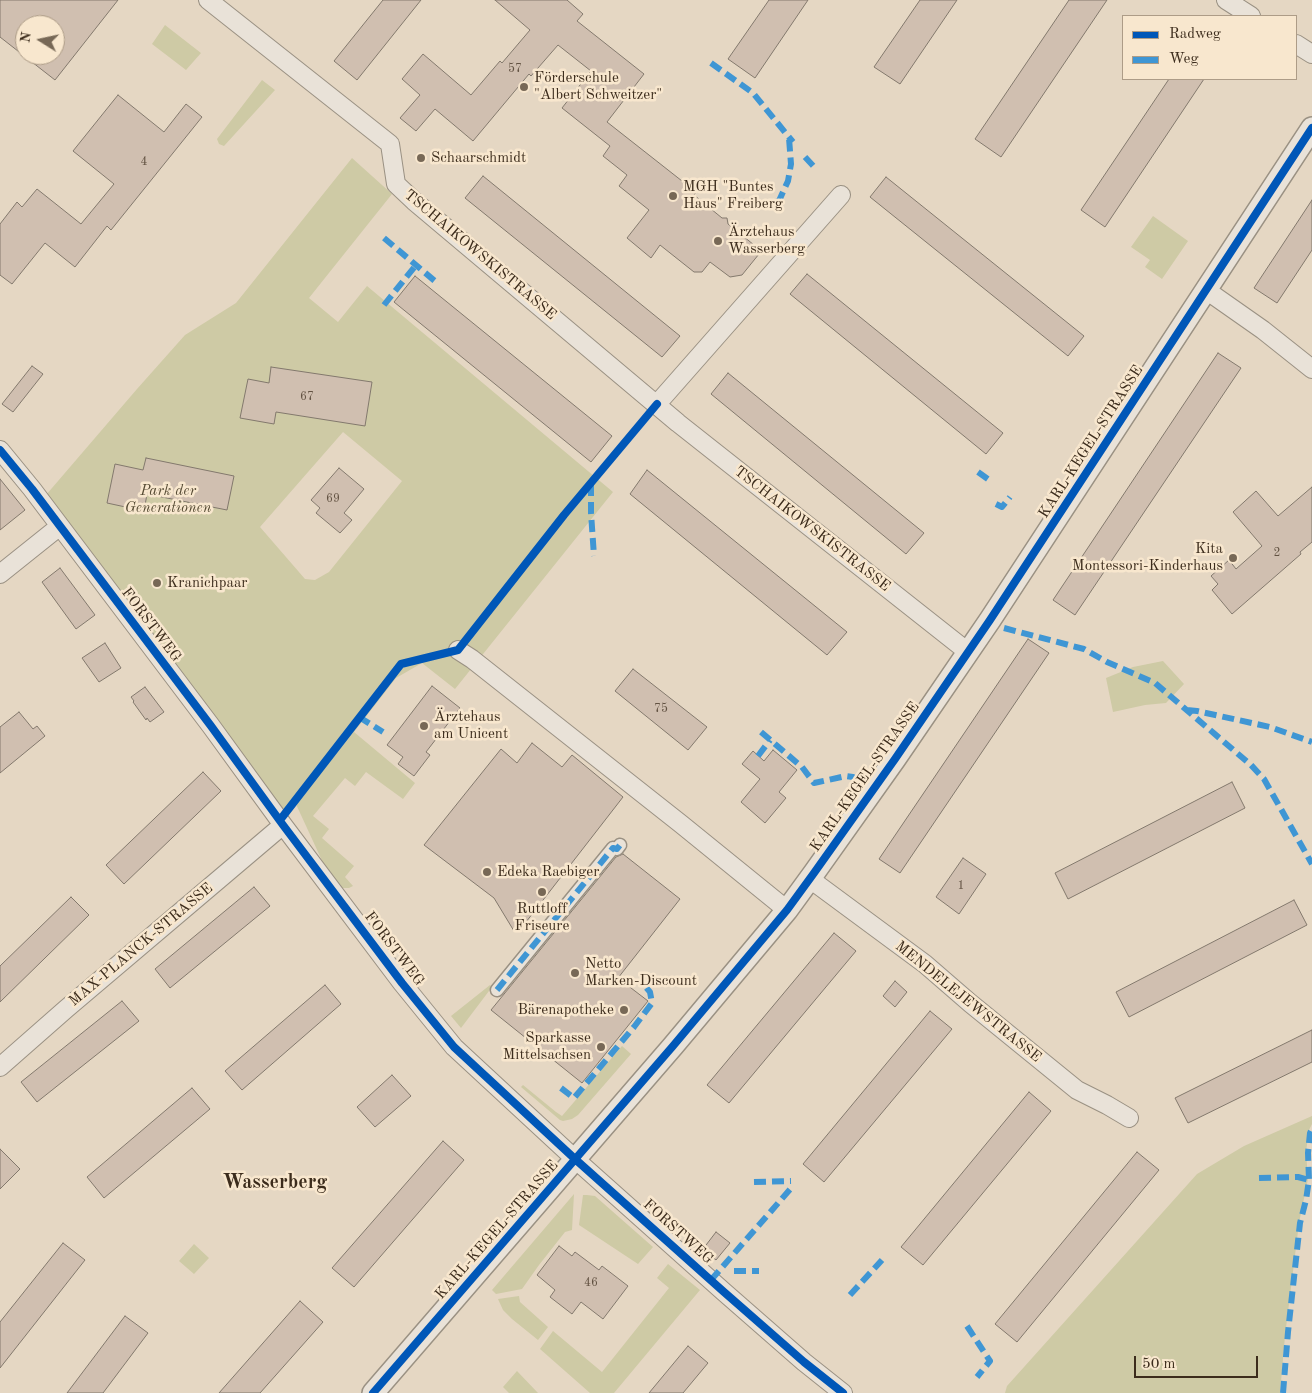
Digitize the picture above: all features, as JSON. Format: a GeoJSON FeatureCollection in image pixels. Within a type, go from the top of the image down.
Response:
{"type":"FeatureCollection","features":[{"type":"Feature","properties":{"kind":"street","name":"TSCHAIKOWSKISTRASSE"},"geometry":{"type":"LineString","coordinates":[[208,0],[390,144],[396,184],[414,201],[657,404],[968,652]]}},
{"type":"Feature","properties":{"kind":"street"},"geometry":{"type":"LineString","coordinates":[[1226,0],[1249,15]]}},
{"type":"Feature","properties":{"kind":"street"},"geometry":{"type":"LineString","coordinates":[[1297,45],[1312,54]]}},
{"type":"Feature","properties":{"kind":"street","name":"KARL-KEGEL-STRASSE"},"geometry":{"type":"LineString","coordinates":[[373,1393],[674,1046],[787,910],[895,760],[990,620],[1312,128]]}},
{"type":"Feature","properties":{"kind":"street"},"geometry":{"type":"LineString","coordinates":[[657,404],[841,195]]}},
{"type":"Feature","properties":{"kind":"street"},"geometry":{"type":"LineString","coordinates":[[1206,290],[1263,330],[1312,368]]}},
{"type":"Feature","properties":{"kind":"street","name":"FORSTWEG"},"geometry":{"type":"LineString","coordinates":[[0,450],[32,489],[211,726],[402,983],[454,1047],[575,1159],[804,1362],[843,1393]]}},
{"type":"Feature","properties":{"kind":"street"},"geometry":{"type":"LineString","coordinates":[[0,574],[60,526]]}},
{"type":"Feature","properties":{"kind":"street"},"geometry":{"type":"LineString","coordinates":[[458,650],[472,659],[681,824],[787,910]]}},
{"type":"Feature","properties":{"kind":"street","name":"MAX-PLANCK-STRASSE"},"geometry":{"type":"LineString","coordinates":[[0,1067],[283,825]]}},
{"type":"Feature","properties":{"kind":"street"},"geometry":{"type":"LineString","coordinates":[[497,990],[613,848],[617,849],[620,845]]}},
{"type":"Feature","properties":{"kind":"street","name":"MENDELEJEWSTRASSE"},"geometry":{"type":"LineString","coordinates":[[810,879],[925,964],[1077,1090],[1107,1104],[1129,1118]]}},
{"type":"Feature","properties":{"kind":"green space"},"geometry":{"type":"Polygon","coordinates":[[[165,25],[201,53],[186,70],[152,44],[165,25]]]}},
{"type":"Feature","properties":{"kind":"green space"},"geometry":{"type":"Polygon","coordinates":[[[262,80],[275,90],[224,146],[219,144],[217,139],[262,80]]]}},
{"type":"Feature","properties":{"kind":"green space","name":"Park der Generationen"},"geometry":{"type":"Polygon","coordinates":[[[352,158],[392,194],[309,298],[338,322],[367,286],[613,492],[455,689],[422,663],[396,678],[354,732],[415,783],[403,799],[366,772],[355,786],[345,778],[313,816],[329,829],[322,838],[354,866],[345,877],[353,886],[349,888],[340,888],[330,878],[295,802],[286,813],[46,495],[185,335],[236,303],[352,158]],[[343,432],[260,527],[305,579],[315,580],[329,572],[402,481],[343,432]]]}},
{"type":"Feature","properties":{"kind":"green space"},"geometry":{"type":"Polygon","coordinates":[[[1153,216],[1188,241],[1162,279],[1145,267],[1150,260],[1131,247],[1153,216]]]}},
{"type":"Feature","properties":{"kind":"green space"},"geometry":{"type":"Polygon","coordinates":[[[1163,661],[1184,684],[1166,703],[1145,705],[1113,712],[1106,678],[1133,667],[1163,661]]]}},
{"type":"Feature","properties":{"kind":"green space"},"geometry":{"type":"Polygon","coordinates":[[[490,985],[492,987],[461,1028],[451,1016],[490,985]]]}},
{"type":"Feature","properties":{"kind":"green space"},"geometry":{"type":"Polygon","coordinates":[[[622,1046],[631,1054],[578,1115],[572,1119],[560,1120],[521,1087],[523,1085],[562,1116],[622,1046]]]}},
{"type":"Feature","properties":{"kind":"green space"},"geometry":{"type":"Polygon","coordinates":[[[1312,1116],[1306,1152],[1308,1179],[1299,1223],[1280,1393],[1005,1393],[1007,1386],[1197,1174],[1244,1146],[1312,1116]]]}},
{"type":"Feature","properties":{"kind":"green space"},"geometry":{"type":"Polygon","coordinates":[[[574,1194],[572,1230],[565,1232],[522,1289],[496,1294],[492,1290],[574,1194]]]}},
{"type":"Feature","properties":{"kind":"green space"},"geometry":{"type":"Polygon","coordinates":[[[583,1195],[595,1196],[653,1247],[638,1264],[579,1225],[583,1195]]]}},
{"type":"Feature","properties":{"kind":"green space"},"geometry":{"type":"Polygon","coordinates":[[[194,1244],[209,1258],[194,1274],[179,1261],[194,1244]]]}},
{"type":"Feature","properties":{"kind":"green space"},"geometry":{"type":"Polygon","coordinates":[[[668,1264],[700,1290],[614,1393],[590,1393],[540,1349],[553,1331],[602,1372],[669,1288],[657,1278],[668,1264]]]}},
{"type":"Feature","properties":{"kind":"green space"},"geometry":{"type":"Polygon","coordinates":[[[519,1296],[520,1302],[548,1327],[538,1340],[503,1310],[498,1299],[519,1296]]]}},
{"type":"Feature","properties":{"kind":"green space"},"geometry":{"type":"Polygon","coordinates":[[[517,1371],[538,1393],[509,1393],[503,1387],[517,1371]]]}},
{"type":"Feature","properties":{"kind":"building"},"geometry":{"type":"Polygon","coordinates":[[[0,0],[118,0],[55,80],[36,65],[65,65],[65,15],[15,15],[15,49],[0,37],[0,0]]]}},
{"type":"Feature","properties":{"kind":"building"},"geometry":{"type":"Polygon","coordinates":[[[383,0],[421,0],[357,80],[334,61],[383,0]]]}},
{"type":"Feature","properties":{"kind":"building"},"geometry":{"type":"Polygon","coordinates":[[[495,0],[567,0],[583,14],[577,21],[644,74],[607,122],[696,192],[694,195],[722,218],[727,218],[728,224],[759,249],[759,254],[742,275],[730,277],[710,262],[702,272],[694,272],[660,245],[651,258],[627,238],[649,210],[619,186],[627,175],[603,156],[610,146],[562,108],[591,71],[558,45],[531,76],[529,74],[473,141],[435,109],[416,131],[400,118],[420,95],[402,79],[423,54],[471,95],[530,30],[495,0]]]}},
{"type":"Feature","properties":{"kind":"building"},"geometry":{"type":"Polygon","coordinates":[[[769,0],[808,0],[755,78],[728,59],[769,0]]]}},
{"type":"Feature","properties":{"kind":"building"},"geometry":{"type":"Polygon","coordinates":[[[920,0],[957,0],[900,84],[874,67],[920,0]]]}},
{"type":"Feature","properties":{"kind":"building"},"geometry":{"type":"Polygon","coordinates":[[[1069,0],[1107,0],[1001,157],[975,139],[1069,0]]]}},
{"type":"Feature","properties":{"kind":"building"},"geometry":{"type":"Polygon","coordinates":[[[1168,80],[1203,80],[1105,227],[1081,210],[1168,80]]]}},
{"type":"Feature","properties":{"kind":"building"},"geometry":{"type":"Polygon","coordinates":[[[118,95],[164,132],[186,104],[202,117],[111,230],[107,226],[75,267],[45,243],[12,284],[0,275],[0,224],[17,202],[22,207],[37,189],[81,224],[114,184],[73,151],[118,95]]]}},
{"type":"Feature","properties":{"kind":"building"},"geometry":{"type":"Polygon","coordinates":[[[483,176],[680,336],[662,357],[465,198],[483,176]]]}},
{"type":"Feature","properties":{"kind":"building"},"geometry":{"type":"Polygon","coordinates":[[[886,177],[1084,336],[1068,356],[870,197],[886,177]]]}},
{"type":"Feature","properties":{"kind":"building"},"geometry":{"type":"Polygon","coordinates":[[[1312,200],[1312,250],[1277,303],[1254,288],[1312,200]]]}},
{"type":"Feature","properties":{"kind":"building"},"geometry":{"type":"Polygon","coordinates":[[[807,274],[1003,433],[986,454],[790,294],[807,274]]]}},
{"type":"Feature","properties":{"kind":"building"},"geometry":{"type":"Polygon","coordinates":[[[415,276],[612,436],[591,462],[394,302],[415,276]]]}},
{"type":"Feature","properties":{"kind":"building"},"geometry":{"type":"Polygon","coordinates":[[[1218,353],[1241,368],[1075,615],[1053,600],[1218,353]]]}},
{"type":"Feature","properties":{"kind":"building"},"geometry":{"type":"Polygon","coordinates":[[[32,366],[43,374],[13,412],[2,404],[32,366]]]}},
{"type":"Feature","properties":{"kind":"building"},"geometry":{"type":"Polygon","coordinates":[[[271,367],[372,382],[365,426],[276,412],[274,424],[240,418],[248,379],[269,383],[271,367]]]}},
{"type":"Feature","properties":{"kind":"building"},"geometry":{"type":"Polygon","coordinates":[[[728,373],[924,533],[906,554],[711,394],[728,373]]]}},
{"type":"Feature","properties":{"kind":"building"},"geometry":{"type":"Polygon","coordinates":[[[146,458],[234,476],[227,510],[147,494],[144,511],[107,503],[115,464],[143,470],[146,458]]]}},
{"type":"Feature","properties":{"kind":"building"},"geometry":{"type":"Polygon","coordinates":[[[339,468],[364,489],[344,513],[352,520],[340,533],[316,513],[320,508],[311,500],[339,468]]]}},
{"type":"Feature","properties":{"kind":"building"},"geometry":{"type":"Polygon","coordinates":[[[647,470],[847,632],[827,655],[630,494],[647,470]]]}},
{"type":"Feature","properties":{"kind":"building"},"geometry":{"type":"Polygon","coordinates":[[[0,479],[25,510],[0,530],[0,479]]]}},
{"type":"Feature","properties":{"kind":"building"},"geometry":{"type":"Polygon","coordinates":[[[1312,487],[1312,542],[1300,552],[1301,554],[1232,614],[1212,590],[1218,584],[1211,576],[1229,560],[1236,569],[1262,546],[1233,512],[1256,491],[1278,516],[1312,487]]]}},
{"type":"Feature","properties":{"kind":"building"},"geometry":{"type":"Polygon","coordinates":[[[60,568],[95,615],[76,629],[42,582],[60,568]]]}},
{"type":"Feature","properties":{"kind":"building"},"geometry":{"type":"Polygon","coordinates":[[[1028,639],[1049,653],[900,873],[879,859],[1028,639]]]}},
{"type":"Feature","properties":{"kind":"building"},"geometry":{"type":"Polygon","coordinates":[[[105,643],[121,668],[99,682],[82,658],[105,643]]]}},
{"type":"Feature","properties":{"kind":"building"},"geometry":{"type":"Polygon","coordinates":[[[633,669],[707,727],[688,750],[615,691],[633,669]]]}},
{"type":"Feature","properties":{"kind":"building","name":"Ärztehaus am Unicent"},"geometry":{"type":"Polygon","coordinates":[[[432,686],[460,708],[426,752],[430,755],[414,776],[398,764],[403,757],[387,745],[432,686]]]}},
{"type":"Feature","properties":{"kind":"building"},"geometry":{"type":"Polygon","coordinates":[[[145,687],[164,712],[150,722],[147,718],[146,720],[131,697],[145,687]]]}},
{"type":"Feature","properties":{"kind":"building"},"geometry":{"type":"Polygon","coordinates":[[[19,712],[33,729],[37,726],[45,736],[0,773],[0,727],[19,712]]]}},
{"type":"Feature","properties":{"kind":"building"},"geometry":{"type":"Polygon","coordinates":[[[532,743],[562,767],[572,755],[623,797],[526,922],[514,931],[494,898],[424,845],[501,749],[517,763],[532,743]]]}},
{"type":"Feature","properties":{"kind":"building"},"geometry":{"type":"Polygon","coordinates":[[[773,750],[797,770],[779,792],[786,798],[765,823],[741,802],[760,779],[742,764],[753,751],[764,761],[773,750]]]}},
{"type":"Feature","properties":{"kind":"building"},"geometry":{"type":"Polygon","coordinates":[[[203,772],[221,791],[124,884],[106,865],[203,772]]]}},
{"type":"Feature","properties":{"kind":"building"},"geometry":{"type":"Polygon","coordinates":[[[1232,782],[1245,808],[1068,899],[1055,873],[1232,782]]]}},
{"type":"Feature","properties":{"kind":"building"},"geometry":{"type":"Polygon","coordinates":[[[623,854],[680,899],[618,978],[648,1001],[582,1083],[491,1010],[616,857],[623,854]]]}},
{"type":"Feature","properties":{"kind":"building"},"geometry":{"type":"Polygon","coordinates":[[[963,858],[986,874],[959,914],[936,897],[963,858]]]}},
{"type":"Feature","properties":{"kind":"building"},"geometry":{"type":"Polygon","coordinates":[[[254,887],[270,906],[170,988],[155,969],[254,887]]]}},
{"type":"Feature","properties":{"kind":"building"},"geometry":{"type":"Polygon","coordinates":[[[71,897],[89,915],[0,1002],[0,966],[71,897]]]}},
{"type":"Feature","properties":{"kind":"building"},"geometry":{"type":"Polygon","coordinates":[[[1294,900],[1307,925],[1129,1017],[1116,992],[1294,900]]]}},
{"type":"Feature","properties":{"kind":"building"},"geometry":{"type":"Polygon","coordinates":[[[834,933],[856,951],[729,1103],[707,1085],[834,933]]]}},
{"type":"Feature","properties":{"kind":"building"},"geometry":{"type":"Polygon","coordinates":[[[895,981],[907,992],[895,1007],[883,996],[895,981]]]}},
{"type":"Feature","properties":{"kind":"building"},"geometry":{"type":"Polygon","coordinates":[[[325,985],[341,1004],[242,1090],[225,1071],[325,985]]]}},
{"type":"Feature","properties":{"kind":"building"},"geometry":{"type":"Polygon","coordinates":[[[122,1001],[139,1021],[37,1102],[21,1082],[122,1001]]]}},
{"type":"Feature","properties":{"kind":"building"},"geometry":{"type":"Polygon","coordinates":[[[930,1011],[952,1029],[824,1182],[803,1164],[930,1011]]]}},
{"type":"Feature","properties":{"kind":"building"},"geometry":{"type":"Polygon","coordinates":[[[1312,1030],[1312,1062],[1188,1123],[1175,1098],[1312,1030]]]}},
{"type":"Feature","properties":{"kind":"building"},"geometry":{"type":"Polygon","coordinates":[[[392,1075],[411,1096],[375,1127],[357,1107],[392,1075]]]}},
{"type":"Feature","properties":{"kind":"building"},"geometry":{"type":"Polygon","coordinates":[[[192,1088],[210,1109],[104,1198],[87,1177],[192,1088]]]}},
{"type":"Feature","properties":{"kind":"building"},"geometry":{"type":"Polygon","coordinates":[[[1029,1092],[1051,1111],[923,1265],[901,1247],[1029,1092]]]}},
{"type":"Feature","properties":{"kind":"building"},"geometry":{"type":"Polygon","coordinates":[[[443,1141],[464,1160],[354,1287],[332,1268],[443,1141]]]}},
{"type":"Feature","properties":{"kind":"building"},"geometry":{"type":"Polygon","coordinates":[[[0,1149],[20,1169],[0,1189],[0,1149]]]}},
{"type":"Feature","properties":{"kind":"building"},"geometry":{"type":"Polygon","coordinates":[[[1137,1152],[1159,1170],[1017,1342],[995,1324],[1137,1152]]]}},
{"type":"Feature","properties":{"kind":"building"},"geometry":{"type":"Polygon","coordinates":[[[716,1232],[730,1243],[716,1260],[703,1249],[716,1232]]]}},
{"type":"Feature","properties":{"kind":"building"},"geometry":{"type":"Polygon","coordinates":[[[63,1243],[85,1260],[0,1368],[0,1322],[63,1243]]]}},
{"type":"Feature","properties":{"kind":"building"},"geometry":{"type":"Polygon","coordinates":[[[559,1246],[572,1256],[575,1252],[599,1270],[602,1266],[628,1286],[603,1319],[581,1302],[572,1314],[550,1297],[555,1290],[537,1275],[559,1246]]]}},
{"type":"Feature","properties":{"kind":"building"},"geometry":{"type":"Polygon","coordinates":[[[300,1301],[323,1322],[260,1393],[219,1393],[300,1301]]]}},
{"type":"Feature","properties":{"kind":"building"},"geometry":{"type":"Polygon","coordinates":[[[125,1316],[148,1333],[103,1393],[67,1393],[125,1316]]]}},
{"type":"Feature","properties":{"kind":"building"},"geometry":{"type":"Polygon","coordinates":[[[688,1346],[708,1363],[683,1393],[649,1393],[688,1346]]]}},
{"type":"Feature","properties":{"kind":"marked path"},"geometry":{"type":"LineString","coordinates":[[711,63],[753,93],[793,142]]}},
{"type":"Feature","properties":{"kind":"marked path"},"geometry":{"type":"LineString","coordinates":[[778,203],[788,181],[791,164],[789,138]]}},
{"type":"Feature","properties":{"kind":"marked path"},"geometry":{"type":"LineString","coordinates":[[805,157],[816,169]]}},
{"type":"Feature","properties":{"kind":"marked path"},"geometry":{"type":"LineString","coordinates":[[384,238],[436,282]]}},
{"type":"Feature","properties":{"kind":"marked path"},"geometry":{"type":"LineString","coordinates":[[384,305],[416,265]]}},
{"type":"Feature","properties":{"kind":"marked path"},"geometry":{"type":"LineString","coordinates":[[978,472],[992,482]]}},
{"type":"Feature","properties":{"kind":"marked path"},"geometry":{"type":"LineString","coordinates":[[591,484],[594,556]]}},
{"type":"Feature","properties":{"kind":"marked path"},"geometry":{"type":"LineString","coordinates":[[996,504],[1002,507],[1010,497]]}},
{"type":"Feature","properties":{"kind":"marked path"},"geometry":{"type":"LineString","coordinates":[[1004,628],[1084,649],[1107,662],[1155,683],[1251,765],[1264,779],[1312,864]]}},
{"type":"Feature","properties":{"kind":"marked path"},"geometry":{"type":"LineString","coordinates":[[1187,710],[1270,727],[1312,742]]}},
{"type":"Feature","properties":{"kind":"marked path"},"geometry":{"type":"LineString","coordinates":[[359,717],[383,732]]}},
{"type":"Feature","properties":{"kind":"marked path"},"geometry":{"type":"LineString","coordinates":[[761,732],[802,767],[814,783],[846,776],[853,777],[860,782]]}},
{"type":"Feature","properties":{"kind":"marked path"},"geometry":{"type":"LineString","coordinates":[[758,756],[770,740]]}},
{"type":"Feature","properties":{"kind":"marked path"},"geometry":{"type":"LineString","coordinates":[[497,990],[613,848],[617,849],[620,845]]}},
{"type":"Feature","properties":{"kind":"marked path"},"geometry":{"type":"LineString","coordinates":[[561,1088],[574,1098],[634,1027],[652,1003],[650,992],[643,984]]}},
{"type":"Feature","properties":{"kind":"marked path"},"geometry":{"type":"LineString","coordinates":[[1283,1393],[1300,1223],[1309,1180],[1308,1153],[1312,1129]]}},
{"type":"Feature","properties":{"kind":"marked path"},"geometry":{"type":"LineString","coordinates":[[1259,1178],[1298,1177],[1309,1180]]}},
{"type":"Feature","properties":{"kind":"marked path"},"geometry":{"type":"LineString","coordinates":[[754,1182],[791,1181]]}},
{"type":"Feature","properties":{"kind":"marked path"},"geometry":{"type":"LineString","coordinates":[[711,1280],[793,1186]]}},
{"type":"Feature","properties":{"kind":"marked path"},"geometry":{"type":"LineString","coordinates":[[850,1295],[882,1260]]}},
{"type":"Feature","properties":{"kind":"marked path"},"geometry":{"type":"LineString","coordinates":[[734,1271],[759,1271]]}},
{"type":"Feature","properties":{"kind":"marked path"},"geometry":{"type":"LineString","coordinates":[[967,1326],[990,1361],[977,1377]]}},
{"type":"Feature","properties":{"kind":"cycle path"},"geometry":{"type":"LineString","coordinates":[[373,1393],[673,1046],[787,910],[895,759],[990,620],[1312,128]]}},
{"type":"Feature","properties":{"kind":"cycle path"},"geometry":{"type":"LineString","coordinates":[[280,820],[401,664],[458,650],[564,515],[657,404]]}},
{"type":"Feature","properties":{"kind":"cycle path"},"geometry":{"type":"LineString","coordinates":[[0,450],[32,489],[211,726],[402,983],[454,1047],[575,1159],[724,1292],[804,1362],[843,1393]]}},
{"type":"Feature","properties":{"kind":"place","name":"Förderschule \"Albert Schweitzer\""},"geometry":{"type":"Point","coordinates":[524,87]}},
{"type":"Feature","properties":{"kind":"place","name":"Schaarschmidt"},"geometry":{"type":"Point","coordinates":[421,158]}},
{"type":"Feature","properties":{"kind":"place","name":"MGH \"Buntes Haus\" Freiberg"},"geometry":{"type":"Point","coordinates":[673,196]}},
{"type":"Feature","properties":{"kind":"place","name":"Ärztehaus Wasserberg"},"geometry":{"type":"Point","coordinates":[718,241]}},
{"type":"Feature","properties":{"kind":"place","name":"Kita Montessori-Kinderhaus"},"geometry":{"type":"Point","coordinates":[1233,558]}},
{"type":"Feature","properties":{"kind":"place","name":"Kranichpaar"},"geometry":{"type":"Point","coordinates":[157,583]}},
{"type":"Feature","properties":{"kind":"place","name":"Ärztehaus am Unicent"},"geometry":{"type":"Point","coordinates":[424,726]}},
{"type":"Feature","properties":{"kind":"place","name":"Edeka Raebiger"},"geometry":{"type":"Point","coordinates":[487,872]}},
{"type":"Feature","properties":{"kind":"place","name":"Ruttloff Friseure"},"geometry":{"type":"Point","coordinates":[542,892]}},
{"type":"Feature","properties":{"kind":"place","name":"Netto Marken-Discount"},"geometry":{"type":"Point","coordinates":[575,973]}},
{"type":"Feature","properties":{"kind":"place","name":"Bärenapotheke"},"geometry":{"type":"Point","coordinates":[624,1010]}},
{"type":"Feature","properties":{"kind":"place","name":"Sparkasse Mittelsachsen"},"geometry":{"type":"Point","coordinates":[601,1047]}},
{"type":"Feature","properties":{"kind":"district","name":"Wasserberg"},"geometry":{"type":"Point","coordinates":[275,1183]}}]}
